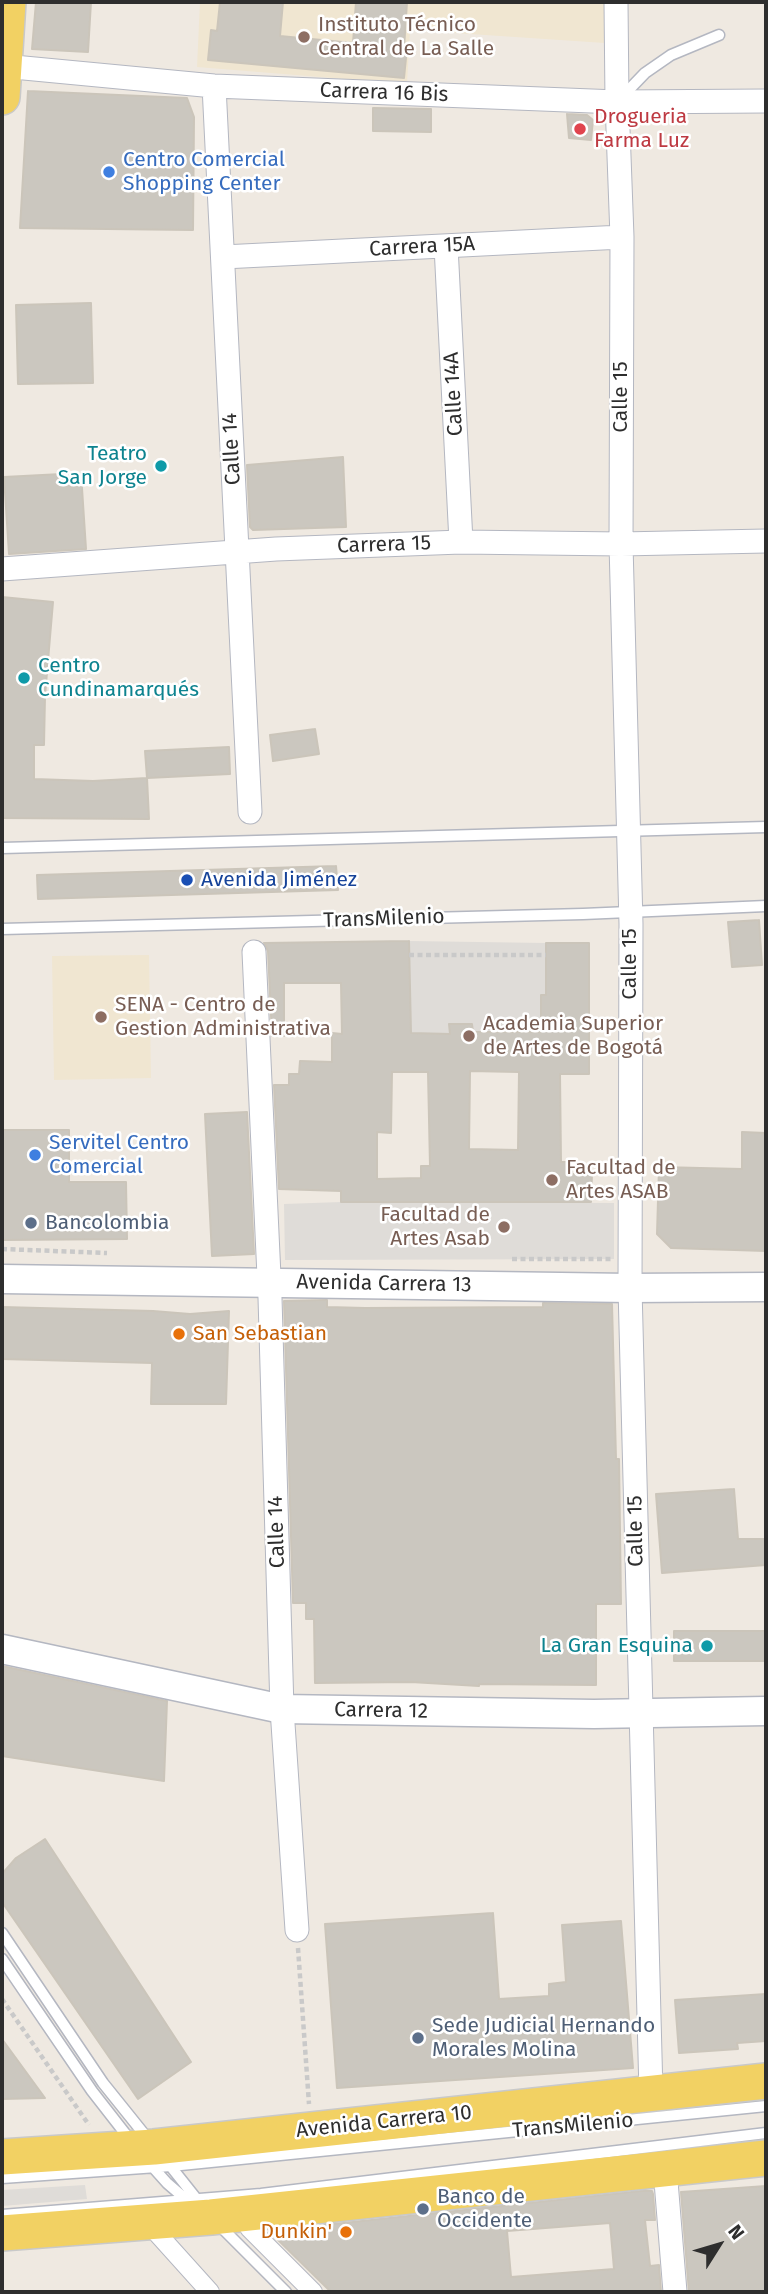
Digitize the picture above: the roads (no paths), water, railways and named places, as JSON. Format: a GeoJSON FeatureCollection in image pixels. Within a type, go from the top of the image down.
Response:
{"type":"FeatureCollection","features":[{"type":"Feature","properties":{"kind":"main road"},"geometry":{"type":"LineString","coordinates":[[3,81],[8,2]]}},
{"type":"Feature","properties":{"kind":"main road","name":"Avenida Carrera 10"},"geometry":{"type":"LineString","coordinates":[[2,2157],[154,2157],[651,2093],[766,2081]]}},
{"type":"Feature","properties":{"kind":"main road"},"geometry":{"type":"LineString","coordinates":[[2,2233],[147,2222],[198,2205],[665,2169],[766,2158]]}},
{"type":"Feature","properties":{"kind":"street","name":"Calle 15"},"geometry":{"type":"LineString","coordinates":[[616,2],[622,237],[621,544],[630,911],[629,1288],[651,2093]]}},
{"type":"Feature","properties":{"kind":"street","name":"Carrera 16 Bis"},"geometry":{"type":"LineString","coordinates":[[3,81],[214,86],[617,102],[766,101]]}},
{"type":"Feature","properties":{"kind":"street","name":"Calle 14"},"geometry":{"type":"LineString","coordinates":[[214,86],[250,812]]}},
{"type":"Feature","properties":{"kind":"street","name":"Carrera 15A"},"geometry":{"type":"LineString","coordinates":[[223,257],[622,237]]}},
{"type":"Feature","properties":{"kind":"street","name":"Calle 14A"},"geometry":{"type":"LineString","coordinates":[[446,246],[461,542]]}},
{"type":"Feature","properties":{"kind":"street","name":"Carrera 15"},"geometry":{"type":"LineString","coordinates":[[2,569],[236,550],[461,542],[621,544],[766,541]]}},
{"type":"Feature","properties":{"kind":"street","name":"Calle 14"},"geometry":{"type":"LineString","coordinates":[[254,952],[270,1282],[282,1709],[297,1930]]}},
{"type":"Feature","properties":{"kind":"street","name":"Avenida Carrera 13"},"geometry":{"type":"LineString","coordinates":[[2,1279],[629,1288],[766,1287]]}},
{"type":"Feature","properties":{"kind":"street","name":"Carrera 12"},"geometry":{"type":"LineString","coordinates":[[2,1648],[282,1709],[594,1714],[766,1711]]}},
{"type":"Feature","properties":{"kind":"street"},"geometry":{"type":"LineString","coordinates":[[665,2169],[675,2292]]}},
{"type":"Feature","properties":{"kind":"street"},"geometry":{"type":"LineString","coordinates":[[147,2222],[210,2292]]}},
{"type":"Feature","properties":{"kind":"street"},"geometry":{"type":"LineString","coordinates":[[249,2228],[313,2292]]}},
{"type":"Feature","properties":{"kind":"lane"},"geometry":{"type":"LineString","coordinates":[[617,102],[645,73],[671,55],[719,35]]}},
{"type":"Feature","properties":{"kind":"lane"},"geometry":{"type":"LineString","coordinates":[[2,848],[766,827]]}},
{"type":"Feature","properties":{"kind":"lane","name":"TransMilenio"},"geometry":{"type":"LineString","coordinates":[[2,929],[766,906]]}},
{"type":"Feature","properties":{"kind":"lane"},"geometry":{"type":"LineString","coordinates":[[2,1933],[154,2157],[286,2292]]}},
{"type":"Feature","properties":{"kind":"lane"},"geometry":{"type":"LineString","coordinates":[[2,1959],[92,2091],[198,2205]]}},
{"type":"Feature","properties":{"kind":"lane","name":"TransMilenio"},"geometry":{"type":"LineString","coordinates":[[2,2178],[154,2157],[766,2106]]}},
{"type":"Feature","properties":{"kind":"lane","name":"TransMilenio"},"geometry":{"type":"LineString","coordinates":[[2,2215],[198,2205],[261,2194],[766,2133]]}},
{"type":"Feature","properties":{"kind":"place","name":"Instituto Técnico Central de La Salle"},"geometry":{"type":"Point","coordinates":[304,37]}},
{"type":"Feature","properties":{"kind":"place","name":"Drogueria Farma Luz"},"geometry":{"type":"Point","coordinates":[580,129]}},
{"type":"Feature","properties":{"kind":"place","name":"Centro Comercial Shopping Center"},"geometry":{"type":"Point","coordinates":[109,172]}},
{"type":"Feature","properties":{"kind":"place","name":"Teatro San Jorge"},"geometry":{"type":"Point","coordinates":[161,466]}},
{"type":"Feature","properties":{"kind":"place","name":"Centro Cundinamarqués"},"geometry":{"type":"Point","coordinates":[24,678]}},
{"type":"Feature","properties":{"kind":"place","name":"Avenida Jiménez"},"geometry":{"type":"Point","coordinates":[187,880]}},
{"type":"Feature","properties":{"kind":"place","name":"SENA - Centro de Gestion Administrativa"},"geometry":{"type":"Point","coordinates":[101,1017]}},
{"type":"Feature","properties":{"kind":"place","name":"Academia Superior de Artes de Bogotá"},"geometry":{"type":"Point","coordinates":[469,1036]}},
{"type":"Feature","properties":{"kind":"place","name":"Servitel Centro Comercial"},"geometry":{"type":"Point","coordinates":[35,1155]}},
{"type":"Feature","properties":{"kind":"place","name":"Facultad de Artes ASAB"},"geometry":{"type":"Point","coordinates":[552,1180]}},
{"type":"Feature","properties":{"kind":"place","name":"Bancolombia"},"geometry":{"type":"Point","coordinates":[31,1223]}},
{"type":"Feature","properties":{"kind":"place","name":"Facultad de Artes Asab"},"geometry":{"type":"Point","coordinates":[504,1227]}},
{"type":"Feature","properties":{"kind":"place","name":"San Sebastian"},"geometry":{"type":"Point","coordinates":[179,1334]}},
{"type":"Feature","properties":{"kind":"place","name":"La Gran Esquina"},"geometry":{"type":"Point","coordinates":[707,1646]}},
{"type":"Feature","properties":{"kind":"place","name":"Sede Judicial Hernando Morales Molina"},"geometry":{"type":"Point","coordinates":[418,2038]}},
{"type":"Feature","properties":{"kind":"place","name":"Banco de Occidente"},"geometry":{"type":"Point","coordinates":[423,2209]}},
{"type":"Feature","properties":{"kind":"place","name":"Dunkin'"},"geometry":{"type":"Point","coordinates":[346,2232]}}]}
